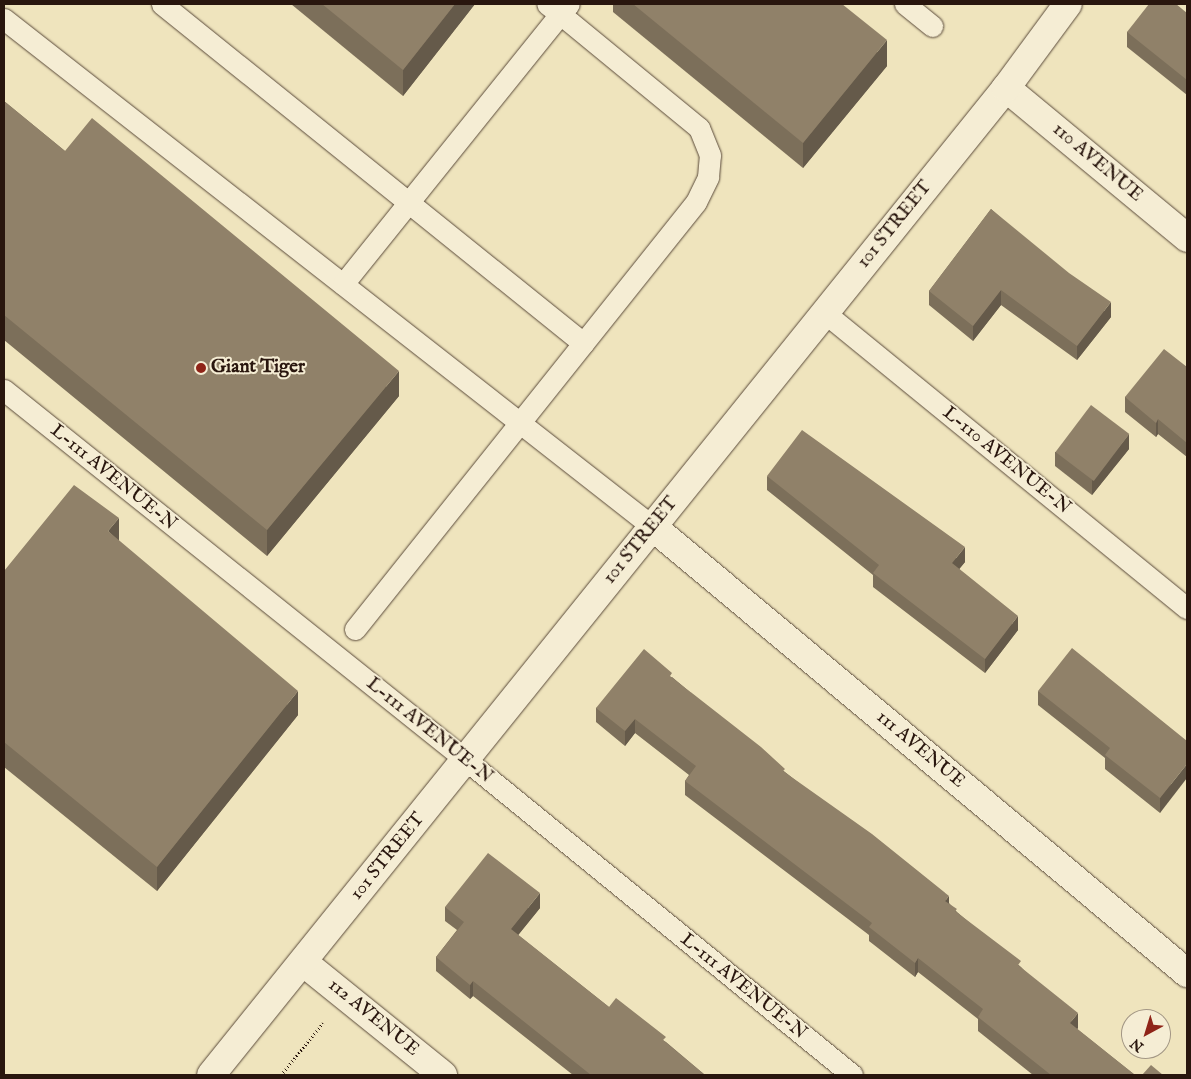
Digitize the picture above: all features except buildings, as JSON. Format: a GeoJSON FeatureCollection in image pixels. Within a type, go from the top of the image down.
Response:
{"type":"FeatureCollection","features":[{"type":"Feature","properties":{"kind":"street","name":"101 STREET"},"geometry":{"type":"LineString","coordinates":[[211,1075],[1006,88],[1068,4]]}},
{"type":"Feature","properties":{"kind":"street","name":"110 AVENUE"},"geometry":{"type":"LineString","coordinates":[[1006,88],[1187,238]]}},
{"type":"Feature","properties":{"kind":"street","name":"111 AVENUE"},"geometry":{"type":"LineString","coordinates":[[653,527],[1187,973]]}},
{"type":"Feature","properties":{"kind":"street","name":"112 AVENUE"},"geometry":{"type":"LineString","coordinates":[[303,962],[443,1075]]}},
{"type":"Feature","properties":{"kind":"lane"},"geometry":{"type":"LineString","coordinates":[[162,4],[583,343]]}},
{"type":"Feature","properties":{"kind":"lane"},"geometry":{"type":"LineString","coordinates":[[905,4],[932,26]]}},
{"type":"Feature","properties":{"kind":"lane"},"geometry":{"type":"LineString","coordinates":[[343,284],[408,204],[559,7],[699,128],[710,155],[708,177],[696,202],[355,629]]}},
{"type":"Feature","properties":{"kind":"lane"},"geometry":{"type":"LineString","coordinates":[[4,19],[653,527]]}},
{"type":"Feature","properties":{"kind":"lane","name":"L-110 AVENUE-N"},"geometry":{"type":"LineString","coordinates":[[825,314],[1187,608]]}},
{"type":"Feature","properties":{"kind":"lane","name":"L-111 AVENUE-N"},"geometry":{"type":"LineString","coordinates":[[4,390],[466,760],[852,1075]]}},
{"type":"Feature","properties":{"kind":"path"},"geometry":{"type":"LineString","coordinates":[[281,1075],[343,994]]}},
{"type":"Feature","properties":{"kind":"place","name":"Giant Tiger"},"geometry":{"type":"Point","coordinates":[201,368]}}]}
